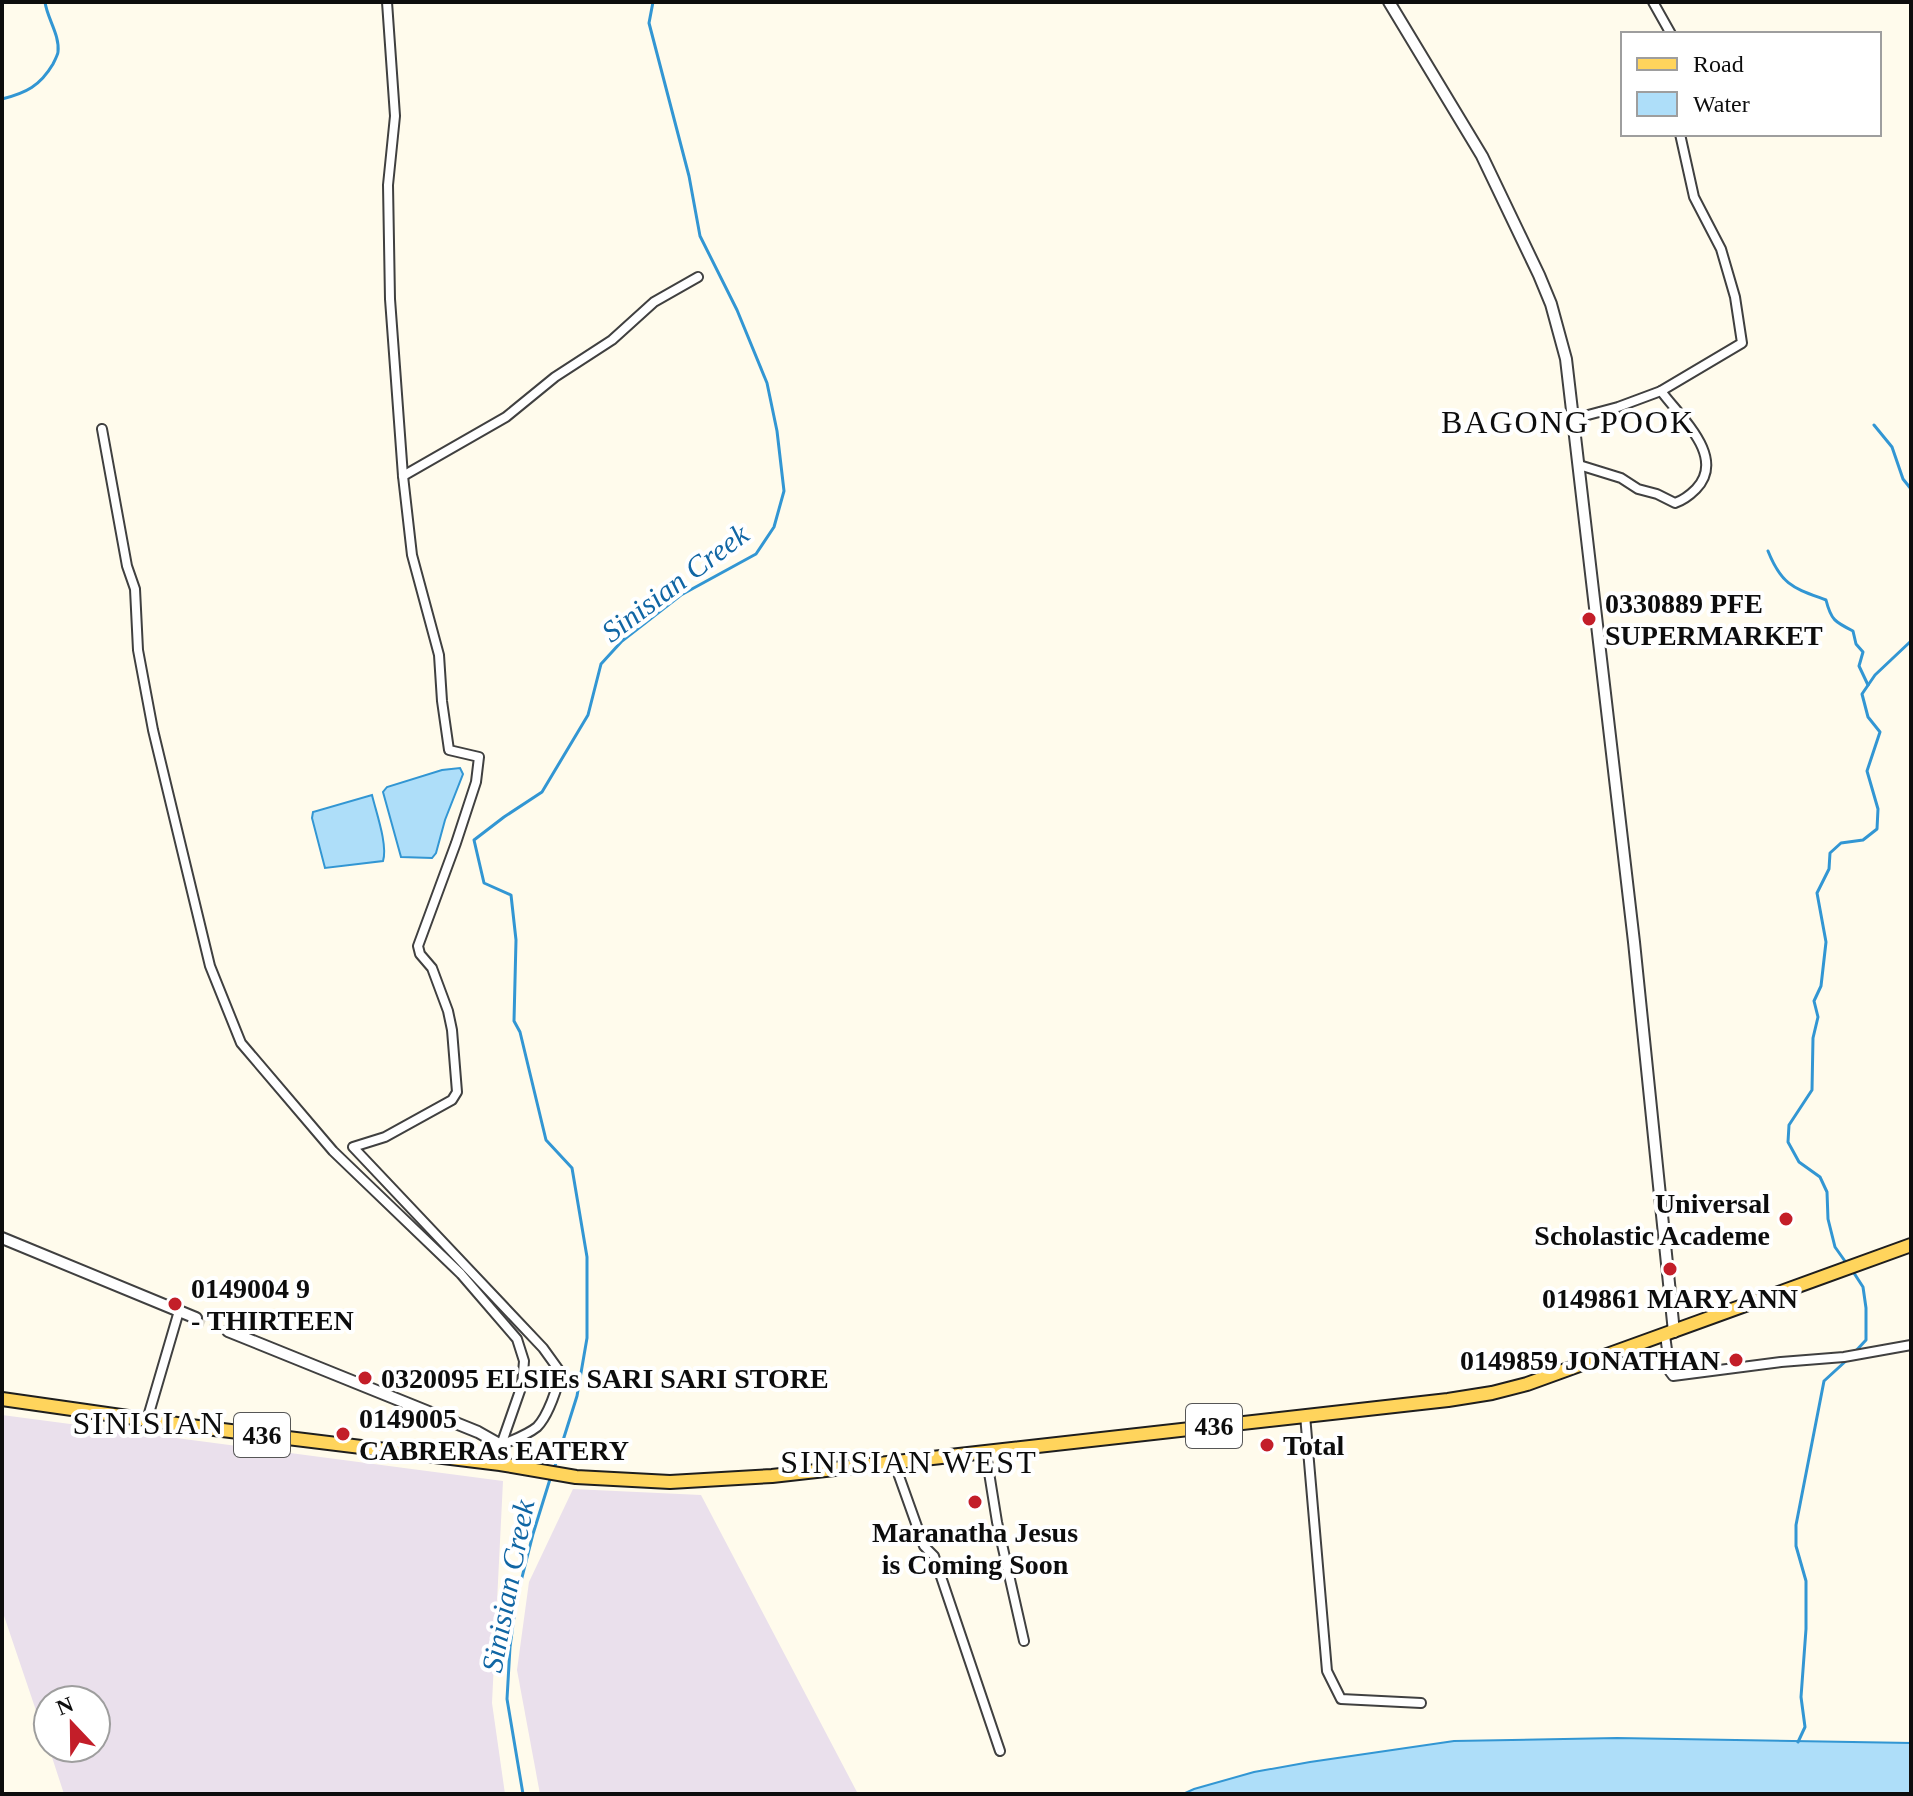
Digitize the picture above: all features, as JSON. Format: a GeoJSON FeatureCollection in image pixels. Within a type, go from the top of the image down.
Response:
{"type":"FeatureCollection","features":[{"type":"Feature","properties":{"kind":"main road","name":"436"},"geometry":{"type":"LineString","coordinates":[[2,1399],[500,1464],[576,1477],[687,1482],[772,1476],[986,1454],[1492,1393],[1527,1384],[1669,1334],[1911,1245]]}},
{"type":"Feature","properties":{"kind":"street"},"geometry":{"type":"LineString","coordinates":[[387,2],[395,116],[388,185],[390,299],[412,555],[439,655],[449,750],[479,757],[476,782],[418,946],[420,954],[432,968],[448,1011],[457,1092],[452,1100],[385,1137],[353,1147],[543,1348],[561,1373],[556,1392],[538,1426],[501,1445]]}},
{"type":"Feature","properties":{"kind":"street"},"geometry":{"type":"LineString","coordinates":[[1389,2],[1482,156],[1539,275],[1551,304],[1566,359],[1634,942],[1670,1372],[1673,1376],[1844,1357],[1911,1345]]}},
{"type":"Feature","properties":{"kind":"street"},"geometry":{"type":"LineString","coordinates":[[1653,2],[1670,32]]}},
{"type":"Feature","properties":{"kind":"street"},"geometry":{"type":"LineString","coordinates":[[1573,419],[1661,391],[1742,343],[1735,297],[1721,249],[1694,197],[1680,136]]}},
{"type":"Feature","properties":{"kind":"street"},"geometry":{"type":"LineString","coordinates":[[403,476],[506,417],[555,377],[612,340],[654,302],[698,277]]}},
{"type":"Feature","properties":{"kind":"street"},"geometry":{"type":"LineString","coordinates":[[1579,465],[1621,478],[1638,489],[1675,503],[1685,499],[1702,483],[1708,463],[1698,440],[1661,391]]}},
{"type":"Feature","properties":{"kind":"street"},"geometry":{"type":"LineString","coordinates":[[102,429],[127,566],[135,589],[138,650],[153,730],[210,966],[241,1043],[333,1151],[461,1274],[517,1339],[524,1361],[522,1385],[501,1445],[500,1464]]}},
{"type":"Feature","properties":{"kind":"street"},"geometry":{"type":"LineString","coordinates":[[2,1238],[196,1318]]}},
{"type":"Feature","properties":{"kind":"street"},"geometry":{"type":"LineString","coordinates":[[147,1420],[179,1311]]}},
{"type":"Feature","properties":{"kind":"street"},"geometry":{"type":"LineString","coordinates":[[228,1331],[421,1408],[501,1445]]}},
{"type":"Feature","properties":{"kind":"street"},"geometry":{"type":"LineString","coordinates":[[1305,1415],[1327,1671],[1341,1699],[1421,1703]]}},
{"type":"Feature","properties":{"kind":"street"},"geometry":{"type":"LineString","coordinates":[[986,1454],[997,1522],[1024,1641]]}},
{"type":"Feature","properties":{"kind":"street"},"geometry":{"type":"LineString","coordinates":[[894,1462],[924,1546],[934,1556],[1000,1751]]}},
{"type":"Feature","properties":{"kind":"shaded area"},"geometry":{"type":"Polygon","coordinates":[[[2,1415],[503,1481],[492,1703],[505,1794],[64,1794],[54,1764],[112,1764],[112,1684],[32,1684],[32,1699],[2,1610],[2,1415]]]}},
{"type":"Feature","properties":{"kind":"shaded area"},"geometry":{"type":"Polygon","coordinates":[[[573,1489],[701,1495],[858,1794],[540,1794],[517,1670],[529,1582],[573,1489]]]}},
{"type":"Feature","properties":{"kind":"water"},"geometry":{"type":"Polygon","coordinates":[[[460,768],[463,774],[436,853],[432,858],[401,857],[383,792],[387,787],[442,770],[460,768]]]}},
{"type":"Feature","properties":{"kind":"water"},"geometry":{"type":"Polygon","coordinates":[[[372,795],[383,838],[383,861],[325,868],[313,812],[372,795]]]}},
{"type":"Feature","properties":{"kind":"water"},"geometry":{"type":"Polygon","coordinates":[[[1617,1738],[1911,1743],[1911,1794],[1183,1794],[1254,1772],[1454,1741],[1617,1738]]]}},
{"type":"Feature","properties":{"kind":"waterway"},"geometry":{"type":"LineString","coordinates":[[2,99],[37,83],[56,58],[57,39],[45,2]]}},
{"type":"Feature","properties":{"kind":"waterway","name":"Sinisian Creek"},"geometry":{"type":"LineString","coordinates":[[554,1469],[577,1396],[587,1338],[587,1257],[572,1168],[546,1140],[520,1032],[514,1021],[516,940],[511,895],[484,883],[474,840],[542,792],[588,715],[601,664],[622,641],[681,595],[756,554],[774,527],[784,491],[777,431],[767,383],[737,310],[700,236],[689,176],[649,23],[653,2]]}},
{"type":"Feature","properties":{"kind":"waterway"},"geometry":{"type":"LineString","coordinates":[[1874,425],[1892,447],[1903,479],[1911,489]]}},
{"type":"Feature","properties":{"kind":"waterway"},"geometry":{"type":"LineString","coordinates":[[1768,551],[1784,579],[1826,600],[1835,620],[1853,631],[1856,644],[1863,652],[1859,666],[1868,685]]}},
{"type":"Feature","properties":{"kind":"waterway"},"geometry":{"type":"LineString","coordinates":[[1847,1264],[1835,1247],[1828,1219],[1827,1192],[1820,1177],[1799,1162],[1788,1142],[1789,1125],[1812,1090],[1813,1038],[1818,1017],[1814,1001],[1821,986],[1826,942],[1817,893],[1829,869],[1830,853],[1841,843],[1863,840],[1877,829],[1878,809],[1867,771],[1880,732],[1868,717],[1862,694],[1875,675],[1911,641]]}},
{"type":"Feature","properties":{"kind":"waterway"},"geometry":{"type":"LineString","coordinates":[[1852,1270],[1863,1287],[1866,1308],[1866,1340],[1853,1354]]}},
{"type":"Feature","properties":{"kind":"waterway"},"geometry":{"type":"LineString","coordinates":[[1798,1742],[1805,1727],[1801,1697],[1806,1581],[1796,1546],[1796,1525],[1824,1381],[1848,1359]]}},
{"type":"Feature","properties":{"kind":"waterway","name":"Sinisian Creek"},"geometry":{"type":"LineString","coordinates":[[523,1794],[507,1699],[510,1647],[516,1601],[551,1476]]}},
{"type":"Feature","properties":{"kind":"tunnel"},"geometry":{"type":"LineString","coordinates":[[196,1318],[228,1331]]}},
{"type":"Feature","properties":{"kind":"place","name":"0330889 PFE SUPERMARKET"},"geometry":{"type":"Point","coordinates":[1589,619]}},
{"type":"Feature","properties":{"kind":"place","name":"Universal Scholastic Academe"},"geometry":{"type":"Point","coordinates":[1786,1219]}},
{"type":"Feature","properties":{"kind":"place","name":"0149861 MARY ANN"},"geometry":{"type":"Point","coordinates":[1670,1269]}},
{"type":"Feature","properties":{"kind":"place","name":"0149004 9 - THIRTEEN"},"geometry":{"type":"Point","coordinates":[175,1304]}},
{"type":"Feature","properties":{"kind":"place","name":"0149859 JONATHAN"},"geometry":{"type":"Point","coordinates":[1736,1360]}},
{"type":"Feature","properties":{"kind":"place","name":"0320095 ELSIEs SARI SARI STORE"},"geometry":{"type":"Point","coordinates":[365,1378]}},
{"type":"Feature","properties":{"kind":"place","name":"0149005 CABRERAs EATERY"},"geometry":{"type":"Point","coordinates":[343,1434]}},
{"type":"Feature","properties":{"kind":"place","name":"Total"},"geometry":{"type":"Point","coordinates":[1267,1445]}},
{"type":"Feature","properties":{"kind":"place","name":"Maranatha Jesus is Coming Soon"},"geometry":{"type":"Point","coordinates":[975,1502]}},
{"type":"Feature","properties":{"kind":"district","name":"BAGONG POOK"},"geometry":{"type":"Point","coordinates":[1568,422]}},
{"type":"Feature","properties":{"kind":"district","name":"SINISIAN"},"geometry":{"type":"Point","coordinates":[149,1423]}},
{"type":"Feature","properties":{"kind":"district","name":"SINISIAN WEST"},"geometry":{"type":"Point","coordinates":[909,1462]}}]}
